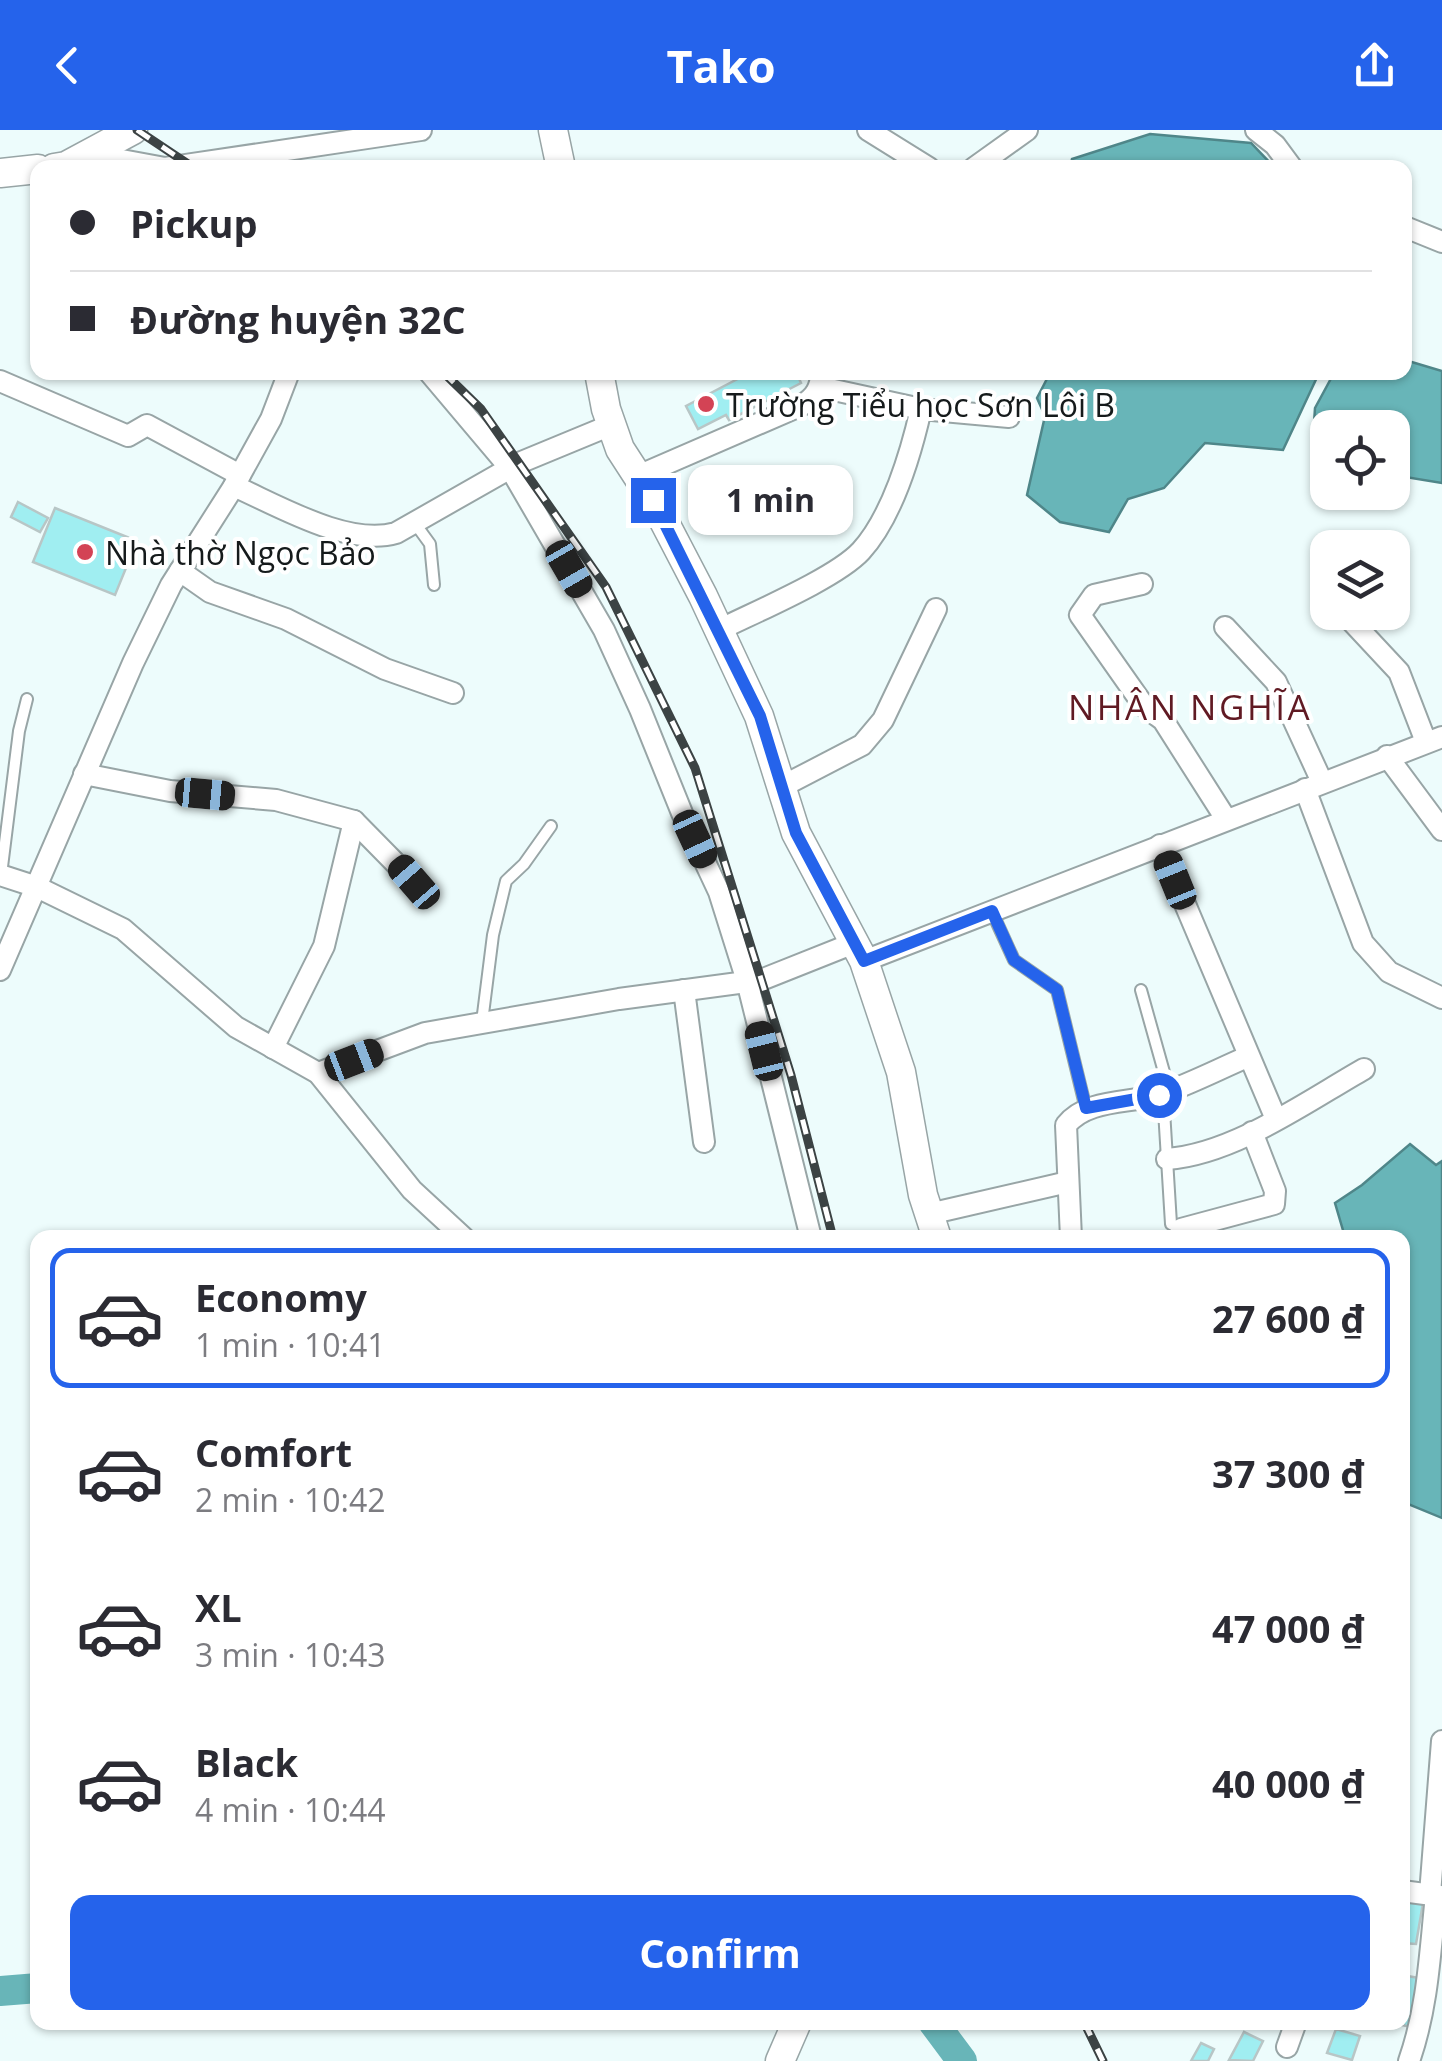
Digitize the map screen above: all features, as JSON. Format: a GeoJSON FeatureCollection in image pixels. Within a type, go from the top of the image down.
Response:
{"type":"FeatureCollection","features":[{"type":"Feature","properties":{"kind":"street"},"geometry":{"type":"LineString","coordinates":[[78,160],[133,130]]}},
{"type":"Feature","properties":{"kind":"street"},"geometry":{"type":"LineString","coordinates":[[219,160],[421,130]]}},
{"type":"Feature","properties":{"kind":"street"},"geometry":{"type":"LineString","coordinates":[[554,130],[560,160]]}},
{"type":"Feature","properties":{"kind":"street"},"geometry":{"type":"LineString","coordinates":[[868,130],[916,160]]}},
{"type":"Feature","properties":{"kind":"street"},"geometry":{"type":"LineString","coordinates":[[985,160],[1027,130]]}},
{"type":"Feature","properties":{"kind":"street"},"geometry":{"type":"LineString","coordinates":[[1256,130],[1286,160]]}},
{"type":"Feature","properties":{"kind":"street"},"geometry":{"type":"LineString","coordinates":[[89,154],[122,160]]}},
{"type":"Feature","properties":{"kind":"street"},"geometry":{"type":"LineString","coordinates":[[0,173],[30,170]]}},
{"type":"Feature","properties":{"kind":"street"},"geometry":{"type":"LineString","coordinates":[[1412,229],[1442,242]]}},
{"type":"Feature","properties":{"kind":"street"},"geometry":{"type":"LineString","coordinates":[[0,970],[134,663],[180,571],[272,420],[286,380]]}},
{"type":"Feature","properties":{"kind":"street"},"geometry":{"type":"LineString","coordinates":[[436,380],[510,468],[611,646],[719,892],[747,982],[809,1230]]}},
{"type":"Feature","properties":{"kind":"street"},"geometry":{"type":"LineString","coordinates":[[601,380],[620,449],[653,500],[760,716],[796,833],[859,952],[900,1072],[923,1196],[933,1226],[1068,1182]]}},
{"type":"Feature","properties":{"kind":"street"},"geometry":{"type":"LineString","coordinates":[[638,476],[802,405],[812,399],[821,380],[921,409],[1009,417]]}},
{"type":"Feature","properties":{"kind":"street"},"geometry":{"type":"LineString","coordinates":[[0,381],[128,436],[148,425],[237,481],[319,524],[376,539],[396,533],[510,468],[612,426]]}},
{"type":"Feature","properties":{"kind":"street"},"geometry":{"type":"LineString","coordinates":[[719,630],[842,567],[862,550],[894,497],[912,449],[921,409]]}},
{"type":"Feature","properties":{"kind":"street"},"geometry":{"type":"LineString","coordinates":[[180,571],[210,592],[286,619],[384,669],[453,693]]}},
{"type":"Feature","properties":{"kind":"street"},"geometry":{"type":"LineString","coordinates":[[1142,584],[1094,594],[1080,616],[1144,706],[1163,720],[1226,820]]}},
{"type":"Feature","properties":{"kind":"street"},"geometry":{"type":"LineString","coordinates":[[782,787],[862,745],[883,720],[936,610]]}},
{"type":"Feature","properties":{"kind":"street"},"geometry":{"type":"LineString","coordinates":[[1225,627],[1276,682],[1314,785],[1363,943],[1389,972],[1442,998]]}},
{"type":"Feature","properties":{"kind":"street"},"geometry":{"type":"LineString","coordinates":[[318,1074],[426,1033],[761,980],[859,952],[992,911],[1434,739],[1399,672],[1360,630]]}},
{"type":"Feature","properties":{"kind":"street"},"geometry":{"type":"LineString","coordinates":[[1387,756],[1442,830]]}},
{"type":"Feature","properties":{"kind":"street"},"geometry":{"type":"LineString","coordinates":[[84,774],[170,791],[276,800],[354,821],[414,882]]}},
{"type":"Feature","properties":{"kind":"street"},"geometry":{"type":"LineString","coordinates":[[273,1048],[324,946],[354,821]]}},
{"type":"Feature","properties":{"kind":"street"},"geometry":{"type":"LineString","coordinates":[[1160,845],[1276,1119]]}},
{"type":"Feature","properties":{"kind":"street"},"geometry":{"type":"LineString","coordinates":[[0,875],[37,887],[123,928],[236,1028],[318,1074],[412,1190],[455,1230]]}},
{"type":"Feature","properties":{"kind":"street"},"geometry":{"type":"LineString","coordinates":[[684,990],[704,1142]]}},
{"type":"Feature","properties":{"kind":"street"},"geometry":{"type":"LineString","coordinates":[[1071,1230],[1066,1125],[1086,1108],[1166,1092],[1248,1057]]}},
{"type":"Feature","properties":{"kind":"street"},"geometry":{"type":"LineString","coordinates":[[1166,1159],[1185,1157],[1252,1132],[1364,1069]]}},
{"type":"Feature","properties":{"kind":"street"},"geometry":{"type":"LineString","coordinates":[[1181,1230],[1274,1204],[1275,1190],[1252,1132]]}},
{"type":"Feature","properties":{"kind":"street"},"geometry":{"type":"LineString","coordinates":[[1409,2061],[1426,1996],[1436,1895],[1442,1741]]}},
{"type":"Feature","properties":{"kind":"street"},"geometry":{"type":"LineString","coordinates":[[1410,1892],[1436,1895]]}},
{"type":"Feature","properties":{"kind":"street"},"geometry":{"type":"LineString","coordinates":[[780,2061],[794,2030]]}},
{"type":"Feature","properties":{"kind":"street"},"geometry":{"type":"LineString","coordinates":[[1286,2046],[1293,2030]]}},
{"type":"Feature","properties":{"kind":"lane"},"geometry":{"type":"LineString","coordinates":[[414,522],[430,544],[434,585]]}},
{"type":"Feature","properties":{"kind":"lane"},"geometry":{"type":"LineString","coordinates":[[0,875],[19,731],[28,699]]}},
{"type":"Feature","properties":{"kind":"lane"},"geometry":{"type":"LineString","coordinates":[[482,1023],[493,936],[506,881],[524,864],[551,826]]}},
{"type":"Feature","properties":{"kind":"lane"},"geometry":{"type":"LineString","coordinates":[[992,911],[1014,960],[1057,990],[1086,1108]]}},
{"type":"Feature","properties":{"kind":"lane"},"geometry":{"type":"LineString","coordinates":[[1141,990],[1166,1092],[1171,1224],[1181,1230]]}},
{"type":"Feature","properties":{"kind":"water"},"geometry":{"type":"Polygon","coordinates":[[[1150,134],[1251,143],[1267,160],[1072,160],[1150,134]]]}},
{"type":"Feature","properties":{"kind":"water"},"geometry":{"type":"Polygon","coordinates":[[[1412,362],[1442,371],[1442,483],[1410,478],[1410,410],[1315,410],[1330,380],[1412,380],[1412,362]]]}},
{"type":"Feature","properties":{"kind":"water"},"geometry":{"type":"Polygon","coordinates":[[[1046,380],[1316,380],[1283,450],[1205,443],[1164,488],[1128,499],[1109,532],[1060,522],[1027,495],[1045,416],[1037,398],[1046,380]]]}},
{"type":"Feature","properties":{"kind":"water"},"geometry":{"type":"Polygon","coordinates":[[[1410,1144],[1436,1165],[1442,1161],[1442,1518],[1410,1505],[1410,1230],[1343,1230],[1335,1203],[1410,1144]]]}},
{"type":"Feature","properties":{"kind":"building"},"geometry":{"type":"Polygon","coordinates":[[[736,380],[801,383],[729,420],[726,415],[698,429],[686,406],[736,380]]]}},
{"type":"Feature","properties":{"kind":"building"},"geometry":{"type":"Polygon","coordinates":[[[18,502],[48,518],[40,532],[11,517],[18,502]]]}},
{"type":"Feature","properties":{"kind":"building","name":"Nhà thờ Ngọc Bảo"},"geometry":{"type":"Polygon","coordinates":[[[55,508],[137,541],[115,595],[33,562],[55,508]]]}},
{"type":"Feature","properties":{"kind":"building"},"geometry":{"type":"Polygon","coordinates":[[[1410,1902],[1423,1903],[1416,1944],[1410,1944],[1410,1902]]]}},
{"type":"Feature","properties":{"kind":"building"},"geometry":{"type":"Polygon","coordinates":[[[1410,1976],[1419,1978],[1410,2027],[1410,1976]]]}},
{"type":"Feature","properties":{"kind":"building"},"geometry":{"type":"Polygon","coordinates":[[[1336,2030],[1360,2036],[1352,2060],[1327,2053],[1336,2030]]]}},
{"type":"Feature","properties":{"kind":"building"},"geometry":{"type":"Polygon","coordinates":[[[1244,2032],[1263,2041],[1253,2061],[1229,2060],[1244,2032]]]}},
{"type":"Feature","properties":{"kind":"building"},"geometry":{"type":"Polygon","coordinates":[[[1201,2043],[1214,2049],[1208,2061],[1191,2061],[1201,2043]]]}},
{"type":"Feature","properties":{"kind":"waterway"},"geometry":{"type":"LineString","coordinates":[[0,1991],[30,1989]]}},
{"type":"Feature","properties":{"kind":"waterway"},"geometry":{"type":"LineString","coordinates":[[939,2030],[962,2061]]}},
{"type":"Feature","properties":{"kind":"railway"},"geometry":{"type":"LineString","coordinates":[[137,130],[182,160]]}},
{"type":"Feature","properties":{"kind":"railway"},"geometry":{"type":"LineString","coordinates":[[451,380],[481,409],[606,587],[695,768],[791,1075],[831,1230]]}},
{"type":"Feature","properties":{"kind":"railway"},"geometry":{"type":"LineString","coordinates":[[1088,2030],[1103,2061]]}},
{"type":"Feature","properties":{"kind":"place","name":"Trường Tiểu học Sơn Lôi B"},"geometry":{"type":"Point","coordinates":[706,404]}},
{"type":"Feature","properties":{"kind":"place","name":"Nhà thờ Ngọc Bảo"},"geometry":{"type":"Point","coordinates":[85,552]}},
{"type":"Feature","properties":{"kind":"district","name":"NHÂN NGHĨA"},"geometry":{"type":"Point","coordinates":[1190,706]}},
{"type":"Feature","properties":{"kind":"route"},"geometry":{"type":"LineString","coordinates":[[653,500],[760,716],[796,833],[864,961],[992,911],[1014,960],[1057,990],[1086,1108],[1159,1095]]}}]}
